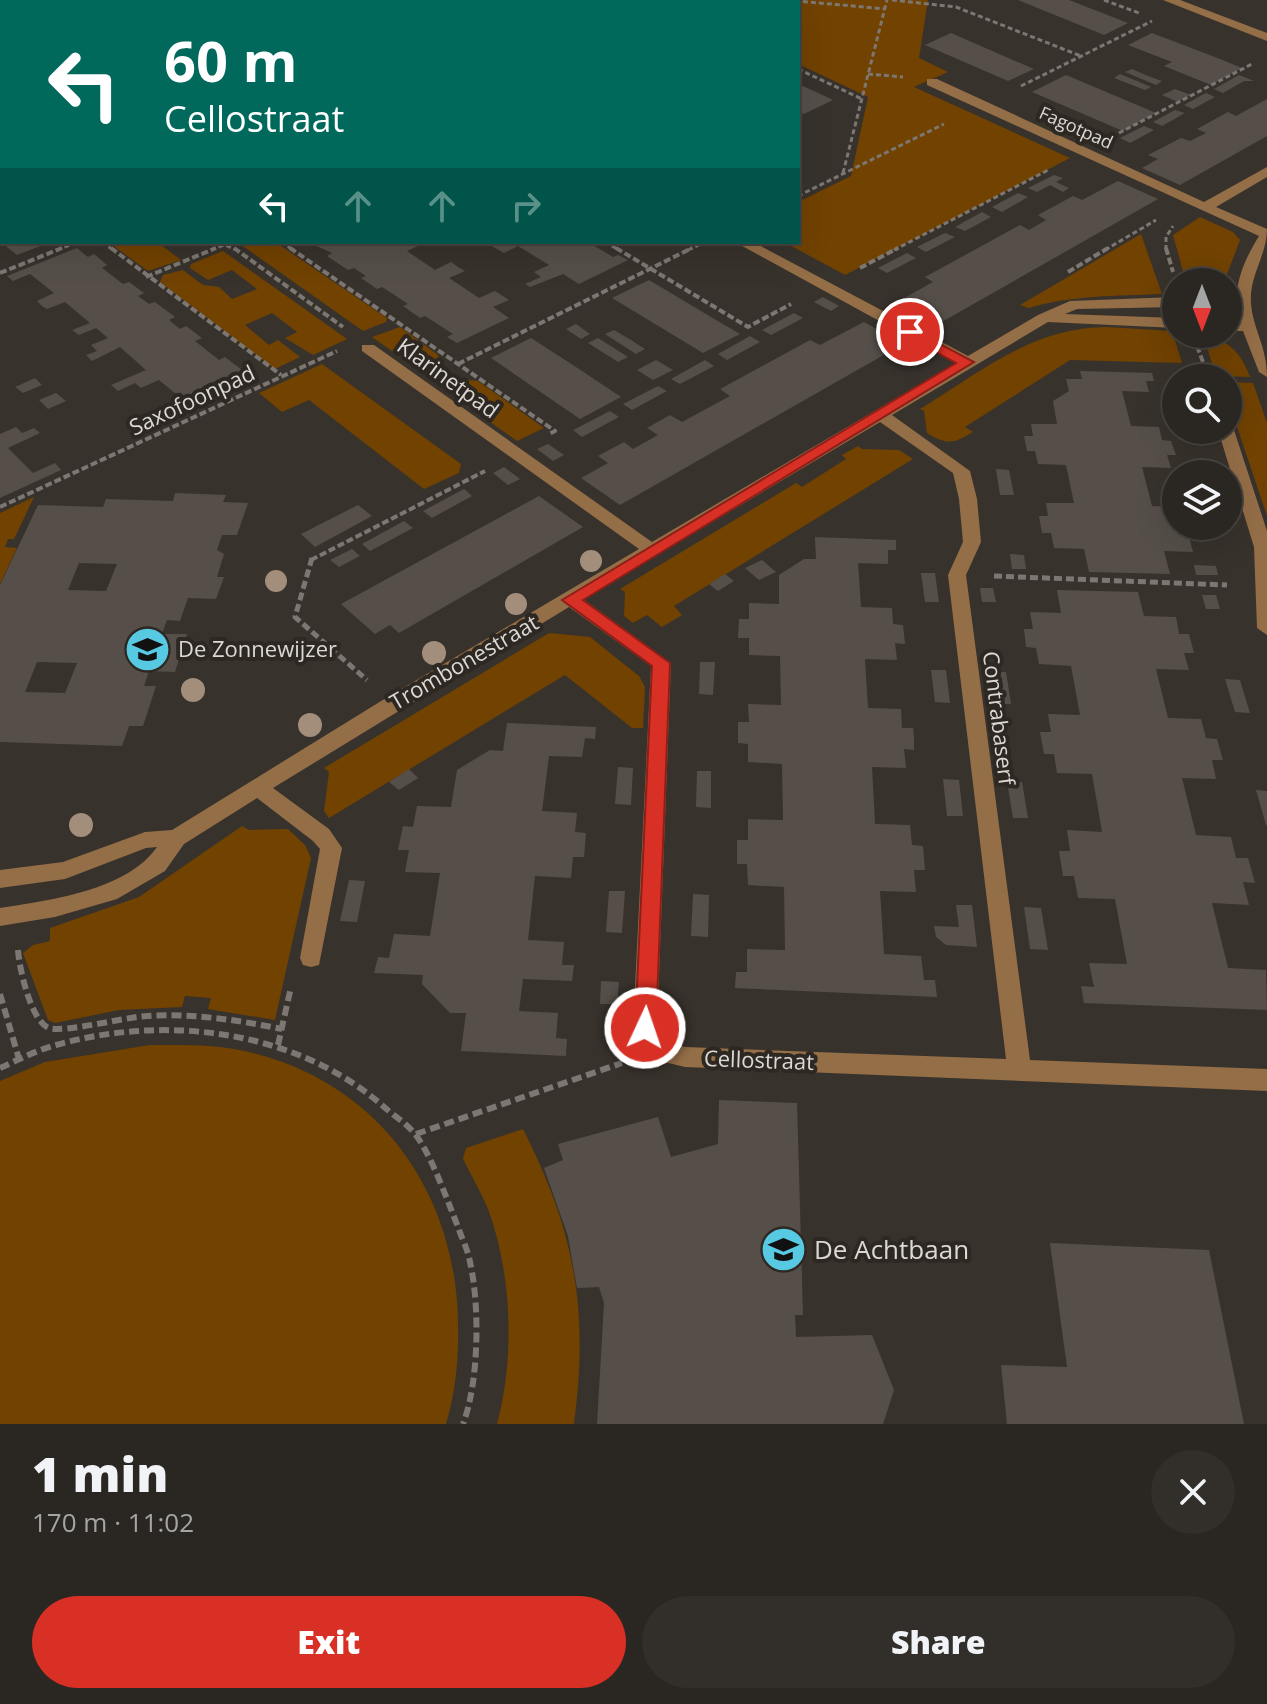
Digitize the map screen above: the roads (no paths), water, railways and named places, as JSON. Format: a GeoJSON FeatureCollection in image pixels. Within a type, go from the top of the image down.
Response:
{"type":"FeatureCollection","features":[{"type":"Feature","properties":{"kind":"street"},"geometry":{"type":"LineString","coordinates":[[1169,0],[1267,37]]}},
{"type":"Feature","properties":{"kind":"street","name":"Fagotpad"},"geometry":{"type":"LineString","coordinates":[[932,82],[1267,234]]}},
{"type":"Feature","properties":{"kind":"street"},"geometry":{"type":"LineString","coordinates":[[1205,208],[1267,171]]}},
{"type":"Feature","properties":{"kind":"street"},"geometry":{"type":"LineString","coordinates":[[1242,277],[1267,234]]}},
{"type":"Feature","properties":{"kind":"street"},"geometry":{"type":"LineString","coordinates":[[746,244],[967,362]]}},
{"type":"Feature","properties":{"kind":"street","name":"Trombonestraat"},"geometry":{"type":"LineString","coordinates":[[0,917],[109,893],[157,865],[176,838],[393,703],[1043,318],[1075,304],[1162,302]]}},
{"type":"Feature","properties":{"kind":"street"},"geometry":{"type":"LineString","coordinates":[[1242,312],[1267,372]]}},
{"type":"Feature","properties":{"kind":"street"},"geometry":{"type":"LineString","coordinates":[[1043,318],[1162,322]]}},
{"type":"Feature","properties":{"kind":"street"},"geometry":{"type":"LineString","coordinates":[[1242,327],[1248,327]]}},
{"type":"Feature","properties":{"kind":"street","name":"Klarinetpad"},"geometry":{"type":"LineString","coordinates":[[363,345],[653,551]]}},
{"type":"Feature","properties":{"kind":"street","name":"Contrabaserf"},"geometry":{"type":"LineString","coordinates":[[882,415],[961,471],[968,499],[972,542],[957,575],[1019,1071]]}},
{"type":"Feature","properties":{"kind":"street"},"geometry":{"type":"LineString","coordinates":[[1230,444],[1263,547],[1267,628]]}},
{"type":"Feature","properties":{"kind":"street","name":"Cellostraat"},"geometry":{"type":"LineString","coordinates":[[571,600],[661,663],[645,1028],[656,1051],[685,1057],[1267,1080]]}},
{"type":"Feature","properties":{"kind":"street"},"geometry":{"type":"LineString","coordinates":[[259,788],[321,835],[331,848],[311,958]]}},
{"type":"Feature","properties":{"kind":"street","name":"Trombonestraat"},"geometry":{"type":"LineString","coordinates":[[0,879],[65,870],[145,840],[176,838]]}},
{"type":"Feature","properties":{"kind":"place","name":"De Zonnewijzer"},"geometry":{"type":"Point","coordinates":[147,649]}},
{"type":"Feature","properties":{"kind":"place","name":"De Achtbaan"},"geometry":{"type":"Point","coordinates":[783,1250]}}]}
